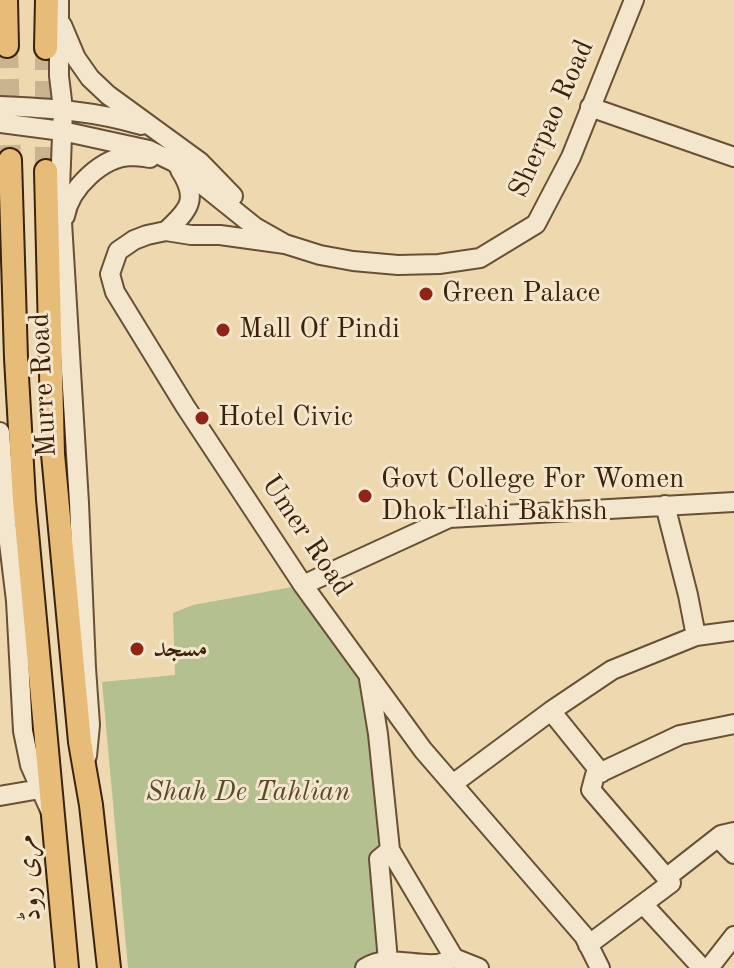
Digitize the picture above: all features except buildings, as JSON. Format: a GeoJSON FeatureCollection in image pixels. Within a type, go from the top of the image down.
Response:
{"type":"FeatureCollection","features":[{"type":"Feature","properties":{"kind":"main road"},"geometry":{"type":"LineString","coordinates":[[6,0],[7,46]]}},
{"type":"Feature","properties":{"kind":"main road"},"geometry":{"type":"LineString","coordinates":[[46,48],[55,6]]}},
{"type":"Feature","properties":{"kind":"main road","name":"مری روڈ"},"geometry":{"type":"LineString","coordinates":[[10,160],[24,500],[67,968]]}},
{"type":"Feature","properties":{"kind":"main road"},"geometry":{"type":"LineString","coordinates":[[46,171],[53,454],[80,742],[91,805],[109,968]]}},
{"type":"Feature","properties":{"kind":"street","name":"Sherpao Road"},"geometry":{"type":"LineString","coordinates":[[0,123],[62,131],[149,150],[174,162],[255,227],[285,244],[320,255],[398,265],[439,264],[480,258],[536,224],[571,157],[634,0]]}},
{"type":"Feature","properties":{"kind":"street"},"geometry":{"type":"LineString","coordinates":[[55,6],[76,58],[90,78],[108,95],[200,162],[285,244]]}},
{"type":"Feature","properties":{"kind":"street","name":"Murre Road"},"geometry":{"type":"LineString","coordinates":[[55,6],[63,109],[60,189],[90,725],[85,766]]}},
{"type":"Feature","properties":{"kind":"street"},"geometry":{"type":"LineString","coordinates":[[0,106],[63,109],[113,117],[155,129]]}},
{"type":"Feature","properties":{"kind":"street"},"geometry":{"type":"LineString","coordinates":[[590,107],[734,157]]}},
{"type":"Feature","properties":{"kind":"street"},"geometry":{"type":"LineString","coordinates":[[63,227],[72,196],[95,171],[115,159],[130,156],[174,162],[187,180],[191,195],[189,207],[166,231]]}},
{"type":"Feature","properties":{"kind":"street","name":"Umer Road"},"geometry":{"type":"LineString","coordinates":[[285,244],[166,231],[134,240],[118,251],[110,274],[115,292],[185,406],[303,585],[423,750],[584,936],[600,968]]}},
{"type":"Feature","properties":{"kind":"street","name":"Murre Road"},"geometry":{"type":"LineString","coordinates":[[0,432],[3,526],[16,601],[23,731],[30,765],[54,819]]}},
{"type":"Feature","properties":{"kind":"street"},"geometry":{"type":"LineString","coordinates":[[303,585],[449,518],[734,502]]}},
{"type":"Feature","properties":{"kind":"street"},"geometry":{"type":"LineString","coordinates":[[665,505],[696,636]]}},
{"type":"Feature","properties":{"kind":"street"},"geometry":{"type":"LineString","coordinates":[[454,783],[612,670],[696,636],[734,631]]}},
{"type":"Feature","properties":{"kind":"street"},"geometry":{"type":"LineString","coordinates":[[368,675],[378,734],[390,850],[454,958],[479,968]]}},
{"type":"Feature","properties":{"kind":"street"},"geometry":{"type":"LineString","coordinates":[[551,711],[601,773]]}},
{"type":"Feature","properties":{"kind":"street"},"geometry":{"type":"LineString","coordinates":[[588,945],[671,883],[591,790],[595,775],[680,735],[734,724]]}},
{"type":"Feature","properties":{"kind":"street"},"geometry":{"type":"LineString","coordinates":[[0,796],[40,789]]}},
{"type":"Feature","properties":{"kind":"street"},"geometry":{"type":"LineString","coordinates":[[666,878],[726,835],[734,854]]}},
{"type":"Feature","properties":{"kind":"street"},"geometry":{"type":"LineString","coordinates":[[388,961],[379,859],[390,850]]}},
{"type":"Feature","properties":{"kind":"street"},"geometry":{"type":"LineString","coordinates":[[643,904],[702,968]]}},
{"type":"Feature","properties":{"kind":"street"},"geometry":{"type":"LineString","coordinates":[[709,968],[734,936]]}},
{"type":"Feature","properties":{"kind":"street"},"geometry":{"type":"LineString","coordinates":[[365,968],[388,961],[438,965],[454,958]]}},
{"type":"Feature","properties":{"kind":"green space","name":"Shah De Tahlian"},"geometry":{"type":"Polygon","coordinates":[[[303,585],[368,675],[390,850],[380,860],[388,961],[365,968],[128,968],[102,682],[175,675],[173,613],[193,605],[303,585]]]}},
{"type":"Feature","properties":{"kind":"tunnel"},"geometry":{"type":"LineString","coordinates":[[7,46],[10,160]]}},
{"type":"Feature","properties":{"kind":"tunnel"},"geometry":{"type":"LineString","coordinates":[[46,48],[46,171]]}},
{"type":"Feature","properties":{"kind":"place","name":"Green Palace"},"geometry":{"type":"Point","coordinates":[426,294]}},
{"type":"Feature","properties":{"kind":"place","name":"Mall Of Pindi"},"geometry":{"type":"Point","coordinates":[223,330]}},
{"type":"Feature","properties":{"kind":"place","name":"Hotel Civic"},"geometry":{"type":"Point","coordinates":[202,418]}},
{"type":"Feature","properties":{"kind":"place","name":"Govt College For Women Dhok Ilahi Bakhsh"},"geometry":{"type":"Point","coordinates":[365,496]}},
{"type":"Feature","properties":{"kind":"place","name":"مسجد"},"geometry":{"type":"Point","coordinates":[137,649]}}]}
